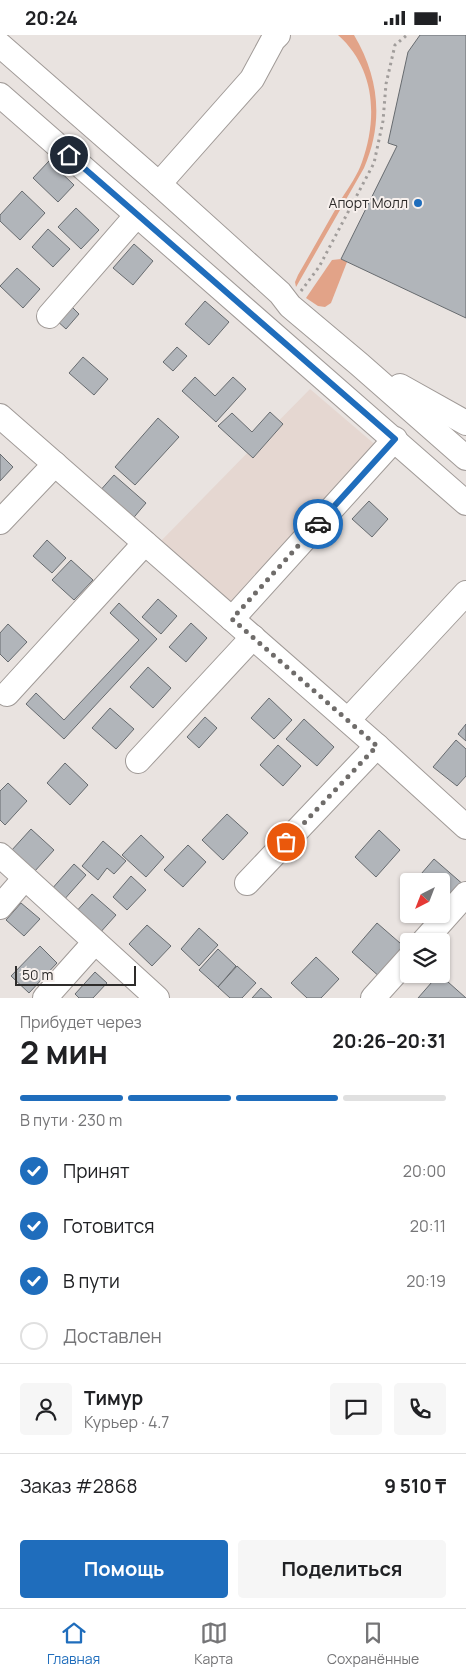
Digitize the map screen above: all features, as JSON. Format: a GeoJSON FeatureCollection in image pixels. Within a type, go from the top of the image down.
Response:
{"type":"FeatureCollection","features":[{"type":"Feature","properties":{"kind":"street"},"geometry":{"type":"LineString","coordinates":[[17,35],[22,64]]}},
{"type":"Feature","properties":{"kind":"street"},"geometry":{"type":"LineString","coordinates":[[159,184],[252,79],[273,40],[278,35]]}},
{"type":"Feature","properties":{"kind":"street"},"geometry":{"type":"LineString","coordinates":[[0,45],[159,184],[280,293],[290,306],[359,363],[466,458]]}},
{"type":"Feature","properties":{"kind":"street"},"geometry":{"type":"LineString","coordinates":[[0,95],[466,503]]}},
{"type":"Feature","properties":{"kind":"street"},"geometry":{"type":"LineString","coordinates":[[49,316],[137,215]]}},
{"type":"Feature","properties":{"kind":"street"},"geometry":{"type":"LineString","coordinates":[[359,363],[466,423]]}},
{"type":"Feature","properties":{"kind":"street"},"geometry":{"type":"LineString","coordinates":[[0,416],[348,720],[466,827]]}},
{"type":"Feature","properties":{"kind":"street"},"geometry":{"type":"LineString","coordinates":[[232,619],[395,439]]}},
{"type":"Feature","properties":{"kind":"street"},"geometry":{"type":"LineString","coordinates":[[0,522],[55,464]]}},
{"type":"Feature","properties":{"kind":"street"},"geometry":{"type":"LineString","coordinates":[[7,694],[145,543]]}},
{"type":"Feature","properties":{"kind":"street"},"geometry":{"type":"LineString","coordinates":[[348,720],[466,593]]}},
{"type":"Feature","properties":{"kind":"street"},"geometry":{"type":"LineString","coordinates":[[138,761],[253,637]]}},
{"type":"Feature","properties":{"kind":"street"},"geometry":{"type":"LineString","coordinates":[[247,883],[377,746]]}},
{"type":"Feature","properties":{"kind":"street"},"geometry":{"type":"LineString","coordinates":[[0,855],[157,998]]}},
{"type":"Feature","properties":{"kind":"street"},"geometry":{"type":"LineString","coordinates":[[0,907],[25,879]]}},
{"type":"Feature","properties":{"kind":"street"},"geometry":{"type":"LineString","coordinates":[[431,933],[466,894]]}},
{"type":"Feature","properties":{"kind":"street"},"geometry":{"type":"LineString","coordinates":[[45,998],[95,942]]}},
{"type":"Feature","properties":{"kind":"street"},"geometry":{"type":"LineString","coordinates":[[373,998],[400,968]]}},
{"type":"Feature","properties":{"kind":"path"},"geometry":{"type":"LineString","coordinates":[[290,306],[319,267],[374,163],[383,121],[386,84],[395,45],[407,35]]}},
{"type":"Feature","properties":{"kind":"shaded area"},"geometry":{"type":"Polygon","coordinates":[[[338,35],[354,35],[369,67],[376,100],[374,134],[364,168],[296,287],[295,282],[298,275],[358,171],[367,145],[370,128],[370,94],[366,78],[360,62],[338,35]]]}},
{"type":"Feature","properties":{"kind":"shaded area"},"geometry":{"type":"Polygon","coordinates":[[[341,259],[347,262],[331,303],[325,307],[318,306],[306,298],[332,260],[341,259]]]}},
{"type":"Feature","properties":{"kind":"shaded area"},"geometry":{"type":"Polygon","coordinates":[[[310,389],[378,447],[230,606],[158,544],[310,389]]]}},
{"type":"Feature","properties":{"kind":"building","name":"Апорт Молл"},"geometry":{"type":"Polygon","coordinates":[[[420,35],[466,35],[466,318],[341,259],[397,146],[388,143],[408,52],[420,35]]]}},
{"type":"Feature","properties":{"kind":"building"},"geometry":{"type":"Polygon","coordinates":[[[49,161],[74,185],[58,202],[33,178],[49,161]]]}},
{"type":"Feature","properties":{"kind":"building"},"geometry":{"type":"Polygon","coordinates":[[[22,191],[45,213],[20,240],[0,221],[0,215],[22,191]]]}},
{"type":"Feature","properties":{"kind":"building"},"geometry":{"type":"Polygon","coordinates":[[[76,208],[99,230],[81,249],[58,227],[76,208]]]}},
{"type":"Feature","properties":{"kind":"building"},"geometry":{"type":"Polygon","coordinates":[[[48,229],[70,249],[53,267],[32,247],[48,229]]]}},
{"type":"Feature","properties":{"kind":"building"},"geometry":{"type":"Polygon","coordinates":[[[134,244],[153,261],[133,285],[113,268],[134,244]]]}},
{"type":"Feature","properties":{"kind":"building"},"geometry":{"type":"Polygon","coordinates":[[[17,268],[40,289],[23,308],[0,286],[17,268]]]}},
{"type":"Feature","properties":{"kind":"building"},"geometry":{"type":"Polygon","coordinates":[[[205,301],[229,322],[209,345],[185,324],[205,301]]]}},
{"type":"Feature","properties":{"kind":"building"},"geometry":{"type":"Polygon","coordinates":[[[70,305],[79,314],[66,329],[56,320],[70,305]]]}},
{"type":"Feature","properties":{"kind":"building"},"geometry":{"type":"Polygon","coordinates":[[[177,347],[187,356],[173,371],[163,362],[177,347]]]}},
{"type":"Feature","properties":{"kind":"building"},"geometry":{"type":"Polygon","coordinates":[[[83,357],[108,379],[94,395],[69,373],[83,357]]]}},
{"type":"Feature","properties":{"kind":"building"},"geometry":{"type":"Polygon","coordinates":[[[195,377],[215,396],[233,377],[246,389],[216,422],[182,391],[195,377]]]}},
{"type":"Feature","properties":{"kind":"building"},"geometry":{"type":"Polygon","coordinates":[[[270,412],[283,424],[253,458],[218,426],[232,413],[252,432],[270,412]]]}},
{"type":"Feature","properties":{"kind":"building"},"geometry":{"type":"Polygon","coordinates":[[[158,418],[179,437],[135,485],[115,467],[158,418]]]}},
{"type":"Feature","properties":{"kind":"building"},"geometry":{"type":"Polygon","coordinates":[[[0,454],[13,467],[0,481],[0,454]]]}},
{"type":"Feature","properties":{"kind":"building"},"geometry":{"type":"Polygon","coordinates":[[[114,475],[146,503],[130,522],[98,493],[114,475]]]}},
{"type":"Feature","properties":{"kind":"building"},"geometry":{"type":"Polygon","coordinates":[[[369,501],[388,519],[372,537],[352,519],[369,501]]]}},
{"type":"Feature","properties":{"kind":"building"},"geometry":{"type":"Polygon","coordinates":[[[47,540],[66,558],[52,573],[33,556],[47,540]]]}},
{"type":"Feature","properties":{"kind":"building"},"geometry":{"type":"Polygon","coordinates":[[[71,560],[93,580],[74,600],[52,580],[71,560]]]}},
{"type":"Feature","properties":{"kind":"building"},"geometry":{"type":"Polygon","coordinates":[[[158,599],[177,616],[161,634],[142,617],[158,599]]]}},
{"type":"Feature","properties":{"kind":"building"},"geometry":{"type":"Polygon","coordinates":[[[119,603],[157,639],[64,739],[26,704],[36,693],[64,720],[139,640],[110,613],[119,603]]]}},
{"type":"Feature","properties":{"kind":"building"},"geometry":{"type":"Polygon","coordinates":[[[191,623],[207,638],[186,662],[169,647],[191,623]]]}},
{"type":"Feature","properties":{"kind":"building"},"geometry":{"type":"Polygon","coordinates":[[[8,624],[27,642],[8,662],[0,654],[0,633],[8,624]]]}},
{"type":"Feature","properties":{"kind":"building"},"geometry":{"type":"Polygon","coordinates":[[[148,667],[171,688],[153,708],[130,687],[148,667]]]}},
{"type":"Feature","properties":{"kind":"building"},"geometry":{"type":"Polygon","coordinates":[[[269,698],[292,720],[274,739],[251,718],[269,698]]]}},
{"type":"Feature","properties":{"kind":"building"},"geometry":{"type":"Polygon","coordinates":[[[110,708],[134,729],[116,749],[92,728],[110,708]]]}},
{"type":"Feature","properties":{"kind":"building"},"geometry":{"type":"Polygon","coordinates":[[[205,717],[217,728],[199,748],[187,737],[205,717]]]}},
{"type":"Feature","properties":{"kind":"building"},"geometry":{"type":"Polygon","coordinates":[[[304,719],[334,747],[317,766],[286,739],[304,719]]]}},
{"type":"Feature","properties":{"kind":"building"},"geometry":{"type":"Polygon","coordinates":[[[466,724],[466,741],[458,734],[466,724]]]}},
{"type":"Feature","properties":{"kind":"building"},"geometry":{"type":"Polygon","coordinates":[[[456,740],[466,749],[466,776],[457,786],[433,767],[456,740]]]}},
{"type":"Feature","properties":{"kind":"building"},"geometry":{"type":"Polygon","coordinates":[[[278,745],[301,766],[283,786],[260,765],[278,745]]]}},
{"type":"Feature","properties":{"kind":"building"},"geometry":{"type":"Polygon","coordinates":[[[65,763],[88,785],[70,805],[47,783],[65,763]]]}},
{"type":"Feature","properties":{"kind":"building"},"geometry":{"type":"Polygon","coordinates":[[[8,783],[27,801],[5,825],[0,820],[0,791],[8,783]]]}},
{"type":"Feature","properties":{"kind":"building"},"geometry":{"type":"Polygon","coordinates":[[[227,814],[248,833],[223,860],[202,840],[227,814]]]}},
{"type":"Feature","properties":{"kind":"building"},"geometry":{"type":"Polygon","coordinates":[[[31,829],[54,850],[34,872],[11,851],[31,829]]]}},
{"type":"Feature","properties":{"kind":"building"},"geometry":{"type":"Polygon","coordinates":[[[379,830],[400,850],[376,877],[355,857],[379,830]]]}},
{"type":"Feature","properties":{"kind":"building"},"geometry":{"type":"Polygon","coordinates":[[[141,835],[164,857],[146,877],[122,855],[141,835]]]}},
{"type":"Feature","properties":{"kind":"building"},"geometry":{"type":"Polygon","coordinates":[[[103,841],[126,861],[114,874],[107,868],[98,880],[82,866],[103,841]]]}},
{"type":"Feature","properties":{"kind":"building"},"geometry":{"type":"Polygon","coordinates":[[[188,845],[206,862],[183,887],[164,870],[188,845]]]}},
{"type":"Feature","properties":{"kind":"building"},"geometry":{"type":"Polygon","coordinates":[[[434,859],[465,886],[450,903],[450,873],[422,873],[434,859]]]}},
{"type":"Feature","properties":{"kind":"building"},"geometry":{"type":"Polygon","coordinates":[[[74,864],[86,875],[62,902],[50,891],[74,864]]]}},
{"type":"Feature","properties":{"kind":"building"},"geometry":{"type":"Polygon","coordinates":[[[131,876],[146,890],[127,910],[113,897],[131,876]]]}},
{"type":"Feature","properties":{"kind":"building"},"geometry":{"type":"Polygon","coordinates":[[[92,894],[116,915],[98,935],[74,914],[92,894]]]}},
{"type":"Feature","properties":{"kind":"building"},"geometry":{"type":"Polygon","coordinates":[[[21,903],[40,919],[24,936],[6,920],[21,903]]]}},
{"type":"Feature","properties":{"kind":"building"},"geometry":{"type":"Polygon","coordinates":[[[377,923],[400,943],[400,959],[382,979],[352,952],[377,923]]]}},
{"type":"Feature","properties":{"kind":"building"},"geometry":{"type":"Polygon","coordinates":[[[147,925],[171,946],[152,966],[129,944],[147,925]]]}},
{"type":"Feature","properties":{"kind":"building"},"geometry":{"type":"Polygon","coordinates":[[[199,928],[218,945],[199,966],[181,949],[199,928]]]}},
{"type":"Feature","properties":{"kind":"building"},"geometry":{"type":"Polygon","coordinates":[[[40,946],[57,963],[29,993],[11,976],[40,946]]]}},
{"type":"Feature","properties":{"kind":"building"},"geometry":{"type":"Polygon","coordinates":[[[218,949],[236,966],[218,987],[199,970],[218,949]]]}},
{"type":"Feature","properties":{"kind":"building"},"geometry":{"type":"Polygon","coordinates":[[[316,957],[339,979],[321,998],[307,998],[291,983],[316,957]]]}},
{"type":"Feature","properties":{"kind":"building"},"geometry":{"type":"Polygon","coordinates":[[[237,966],[256,983],[242,998],[230,998],[218,987],[237,966]]]}},
{"type":"Feature","properties":{"kind":"building"},"geometry":{"type":"Polygon","coordinates":[[[95,972],[107,983],[93,998],[79,998],[75,994],[95,972]]]}},
{"type":"Feature","properties":{"kind":"building"},"geometry":{"type":"Polygon","coordinates":[[[431,983],[449,983],[466,998],[418,998],[431,983]]]}},
{"type":"Feature","properties":{"kind":"building"},"geometry":{"type":"Polygon","coordinates":[[[261,988],[272,998],[252,998],[261,988]]]}},
{"type":"Feature","properties":{"kind":"way so far"},"geometry":{"type":"LineString","coordinates":[[286,842],[377,746],[232,619],[318,524]]}},
{"type":"Feature","properties":{"kind":"place","name":"Апорт Молл"},"geometry":{"type":"Point","coordinates":[418,203]}},
{"type":"Feature","properties":{"kind":"route"},"geometry":{"type":"LineString","coordinates":[[69,155],[395,439],[318,524]]}}]}
